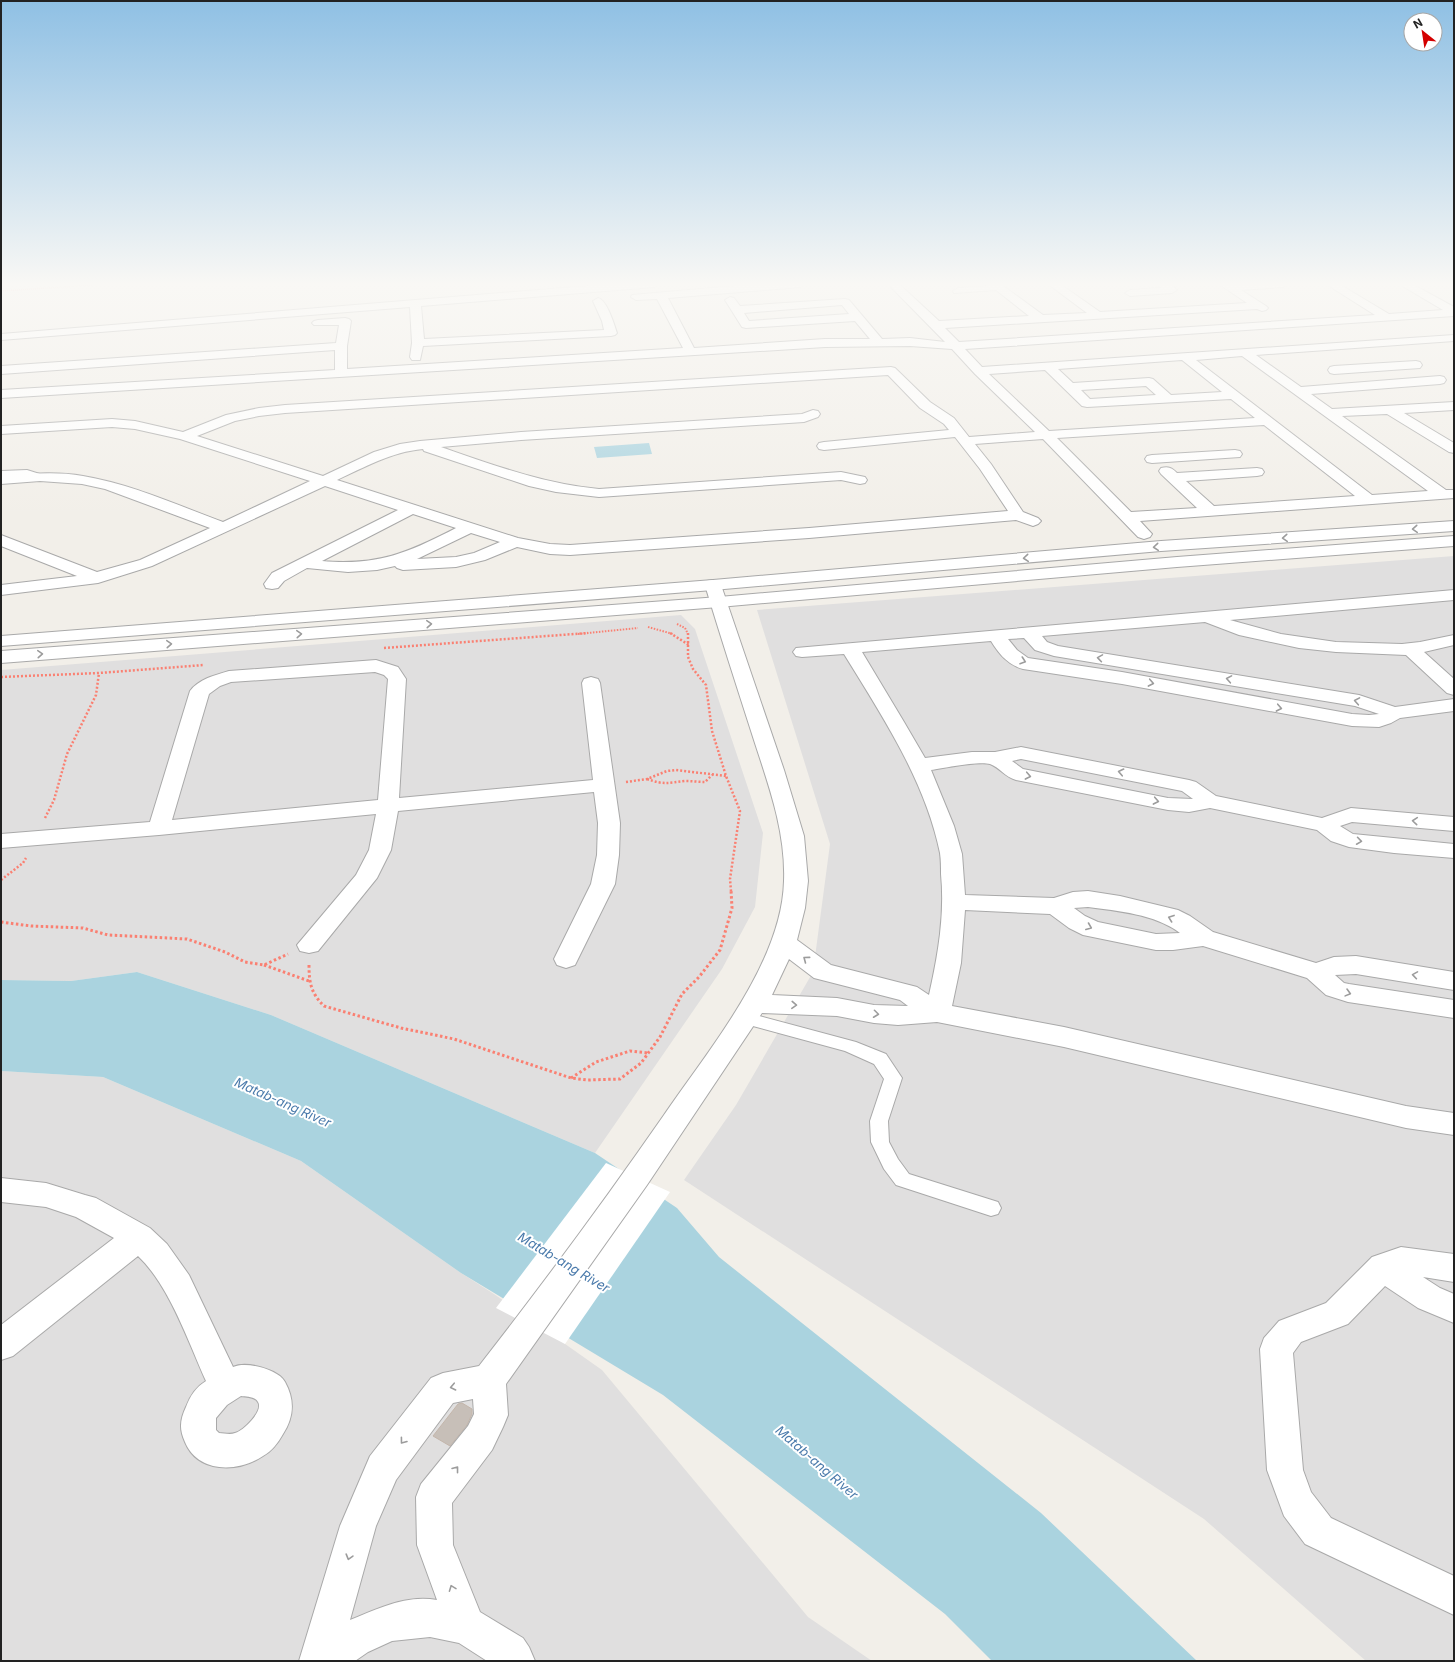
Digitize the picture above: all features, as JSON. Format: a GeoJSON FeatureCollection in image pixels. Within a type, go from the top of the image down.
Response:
{"type":"FeatureCollection","features":[{"type":"Feature","properties":{"kind":"street"},"geometry":{"type":"LineString","coordinates":[[1,370],[121,362]]}},
{"type":"Feature","properties":{"kind":"street"},"geometry":{"type":"LineString","coordinates":[[341,362],[341,372]]}},
{"type":"Feature","properties":{"kind":"street"},"geometry":{"type":"LineString","coordinates":[[414,368],[415,362]]}},
{"type":"Feature","properties":{"kind":"street"},"geometry":{"type":"LineString","coordinates":[[1,394],[519,362]]}},
{"type":"Feature","properties":{"kind":"street"},"geometry":{"type":"LineString","coordinates":[[970,362],[1046,435],[1144,534]]}},
{"type":"Feature","properties":{"kind":"street"},"geometry":{"type":"LineString","coordinates":[[979,371],[1108,362]]}},
{"type":"Feature","properties":{"kind":"street"},"geometry":{"type":"LineString","coordinates":[[1191,362],[1369,500]]}},
{"type":"Feature","properties":{"kind":"street"},"geometry":{"type":"LineString","coordinates":[[1257,362],[1329,413],[1448,494]]}},
{"type":"Feature","properties":{"kind":"street"},"geometry":{"type":"LineString","coordinates":[[1298,391],[1440,380],[1412,362]]}},
{"type":"Feature","properties":{"kind":"street"},"geometry":{"type":"LineString","coordinates":[[1360,386],[1334,370],[1416,364]]}},
{"type":"Feature","properties":{"kind":"street"},"geometry":{"type":"LineString","coordinates":[[1048,366],[1087,403],[1234,395]]}},
{"type":"Feature","properties":{"kind":"street"},"geometry":{"type":"LineString","coordinates":[[184,436],[231,418],[258,412],[285,409],[891,371],[924,405],[935,413],[949,420],[1018,515]]}},
{"type":"Feature","properties":{"kind":"street"},"geometry":{"type":"LineString","coordinates":[[1329,413],[1454,406]]}},
{"type":"Feature","properties":{"kind":"street"},"geometry":{"type":"LineString","coordinates":[[1390,410],[1454,449]]}},
{"type":"Feature","properties":{"kind":"street"},"geometry":{"type":"LineString","coordinates":[[1,590],[72,583],[122,572],[146,563],[378,455],[400,448],[420,445],[521,436],[822,443],[1046,435],[1267,420]]}},
{"type":"Feature","properties":{"kind":"street"},"geometry":{"type":"LineString","coordinates":[[1,430],[112,423],[135,425],[184,436],[468,528],[515,542],[550,549],[570,550],[809,533],[1018,515],[1033,521]]}},
{"type":"Feature","properties":{"kind":"street"},"geometry":{"type":"LineString","coordinates":[[1173,478],[1257,472],[1201,424]]}},
{"type":"Feature","properties":{"kind":"street"},"geometry":{"type":"LineString","coordinates":[[1432,436],[1454,434]]}},
{"type":"Feature","properties":{"kind":"street"},"geometry":{"type":"LineString","coordinates":[[420,445],[504,473],[579,492],[599,494],[822,443]]}},
{"type":"Feature","properties":{"kind":"street"},"geometry":{"type":"LineString","coordinates":[[822,443],[860,480]]}},
{"type":"Feature","properties":{"kind":"street"},"geometry":{"type":"LineString","coordinates":[[1210,511],[1152,459],[1235,454]]}},
{"type":"Feature","properties":{"kind":"street"},"geometry":{"type":"LineString","coordinates":[[1,480],[40,477],[82,480],[109,486],[223,527]]}},
{"type":"Feature","properties":{"kind":"street"},"geometry":{"type":"LineString","coordinates":[[1128,517],[1448,494]]}},
{"type":"Feature","properties":{"kind":"street"},"geometry":{"type":"LineString","coordinates":[[272,584],[278,577],[411,509]]}},
{"type":"Feature","properties":{"kind":"street"},"geometry":{"type":"LineString","coordinates":[[1,658],[716,593],[1161,546],[1454,526]]}},
{"type":"Feature","properties":{"kind":"street"},"geometry":{"type":"LineString","coordinates":[[304,563],[324,567],[372,566],[392,562],[420,553],[468,528]]}},
{"type":"Feature","properties":{"kind":"street"},"geometry":{"type":"LineString","coordinates":[[1,540],[98,578]]}},
{"type":"Feature","properties":{"kind":"street"},"geometry":{"type":"LineString","coordinates":[[1,641],[1169,563],[1454,541]]}},
{"type":"Feature","properties":{"kind":"street"},"geometry":{"type":"LineString","coordinates":[[392,562],[404,565],[456,562],[479,557],[515,542]]}},
{"type":"Feature","properties":{"kind":"street"},"geometry":{"type":"LineString","coordinates":[[321,1661],[358,1526],[382,1468],[443,1389],[488,1380],[530,1326],[637,1177],[750,1010],[784,942],[793,908],[796,882],[793,836],[774,770],[716,593]]}},
{"type":"Feature","properties":{"kind":"street"},"geometry":{"type":"LineString","coordinates":[[802,652],[1454,595]]}},
{"type":"Feature","properties":{"kind":"street"},"geometry":{"type":"LineString","coordinates":[[1206,616],[1227,626],[1307,645],[1376,650],[1410,649],[1454,640]]}},
{"type":"Feature","properties":{"kind":"street"},"geometry":{"type":"LineString","coordinates":[[1028,632],[1041,646],[1054,651],[1359,701],[1394,713],[1454,705]]}},
{"type":"Feature","properties":{"kind":"street"},"geometry":{"type":"LineString","coordinates":[[997,635],[1007,652],[1012,657],[1023,663],[1122,678],[1352,720],[1380,722],[1394,713]]}},
{"type":"Feature","properties":{"kind":"street"},"geometry":{"type":"LineString","coordinates":[[850,648],[918,764],[938,811],[951,855],[954,902],[953,932],[942,994],[937,1013]]}},
{"type":"Feature","properties":{"kind":"street"},"geometry":{"type":"LineString","coordinates":[[1410,649],[1454,689]]}},
{"type":"Feature","properties":{"kind":"street"},"geometry":{"type":"LineString","coordinates":[[159,828],[200,692],[213,682],[229,677],[376,666],[391,671],[397,679],[388,806],[380,850],[366,878],[309,945]]}},
{"type":"Feature","properties":{"kind":"street"},"geometry":{"type":"LineString","coordinates":[[566,959],[603,884],[608,855],[609,823],[591,683]]}},
{"type":"Feature","properties":{"kind":"street"},"geometry":{"type":"LineString","coordinates":[[918,764],[972,758],[995,758],[1016,774],[1168,804],[1188,806],[1200,805],[1209,801],[1324,825],[1339,836],[1349,840],[1394,846],[1454,851]]}},
{"type":"Feature","properties":{"kind":"street"},"geometry":{"type":"LineString","coordinates":[[1,841],[159,828],[604,785]]}},
{"type":"Feature","properties":{"kind":"street"},"geometry":{"type":"LineString","coordinates":[[1324,825],[1338,819],[1351,816],[1454,824]]}},
{"type":"Feature","properties":{"kind":"street"},"geometry":{"type":"LineString","coordinates":[[954,902],[1056,906],[1077,922],[1092,929],[1156,942],[1173,942],[1204,938],[1316,972],[1335,989],[1348,993],[1454,1009]]}},
{"type":"Feature","properties":{"kind":"street"},"geometry":{"type":"LineString","coordinates":[[784,942],[823,972],[908,993],[937,1013]]}},
{"type":"Feature","properties":{"kind":"street"},"geometry":{"type":"LineString","coordinates":[[1316,972],[1334,966],[1356,965],[1454,981]]}},
{"type":"Feature","properties":{"kind":"street"},"geometry":{"type":"LineString","coordinates":[[750,1010],[837,1008],[898,1016],[937,1013],[1064,1037],[1406,1117],[1454,1124]]}},
{"type":"Feature","properties":{"kind":"street"},"geometry":{"type":"LineString","coordinates":[[1,1190],[46,1195],[85,1207],[139,1237],[156,1253],[178,1285],[225,1386]]}},
{"type":"Feature","properties":{"kind":"street"},"geometry":{"type":"LineString","coordinates":[[1,1345],[139,1237]]}},
{"type":"Feature","properties":{"kind":"street"},"geometry":{"type":"LineString","coordinates":[[1454,1268],[1401,1260],[1383,1267],[1337,1314],[1290,1331],[1276,1349],[1285,1470],[1296,1503],[1318,1531],[1454,1596]]}},
{"type":"Feature","properties":{"kind":"street"},"geometry":{"type":"LineString","coordinates":[[1383,1267],[1429,1298],[1454,1309]]}},
{"type":"Feature","properties":{"kind":"street"},"geometry":{"type":"LineString","coordinates":[[466,1625],[435,1545],[434,1497],[480,1438],[491,1415],[488,1380]]}},
{"type":"Feature","properties":{"kind":"street"},"geometry":{"type":"LineString","coordinates":[[321,1661],[354,1638],[392,1622],[430,1618],[466,1625],[509,1652],[515,1661]]}},
{"type":"Feature","properties":{"kind":"lane"},"geometry":{"type":"LineString","coordinates":[[1,474],[27,473],[40,477]]}},
{"type":"Feature","properties":{"kind":"lane"},"geometry":{"type":"LineString","coordinates":[[750,1010],[850,1046],[880,1060],[893,1078],[879,1122],[880,1142],[903,1180],[991,1208]]}},
{"type":"Feature","properties":{"kind":"path"},"geometry":{"type":"LineString","coordinates":[[264,965],[309,945],[309,981],[316,998],[324,1006],[401,1028],[454,1039],[571,1078],[587,1080],[620,1080],[641,1063],[660,1037],[682,994],[699,977],[720,950],[732,908],[730,879],[740,811],[726,776],[712,731],[706,685],[693,669],[688,657],[690,635],[684,628],[677,624]]}},
{"type":"Feature","properties":{"kind":"path"},"geometry":{"type":"LineString","coordinates":[[648,627],[681,637],[689,645]]}},
{"type":"Feature","properties":{"kind":"path"},"geometry":{"type":"LineString","coordinates":[[1,880],[23,863],[54,800],[67,754],[96,695],[98,673]]}},
{"type":"Feature","properties":{"kind":"path"},"geometry":{"type":"LineString","coordinates":[[604,785],[647,779],[667,771],[676,770],[726,776]]}},
{"type":"Feature","properties":{"kind":"path"},"geometry":{"type":"LineString","coordinates":[[647,779],[658,783],[669,784],[686,780],[698,783],[705,782],[712,775]]}},
{"type":"Feature","properties":{"kind":"path"},"geometry":{"type":"LineString","coordinates":[[1,922],[31,926],[83,928],[108,935],[187,939],[224,952],[245,962],[264,965],[309,981]]}},
{"type":"Feature","properties":{"kind":"path"},"geometry":{"type":"LineString","coordinates":[[571,1078],[596,1062],[630,1051],[648,1053]]}},
{"type":"Feature","properties":{"kind":"shaded area"},"geometry":{"type":"Polygon","coordinates":[[[1454,556],[1454,1661],[1366,1661],[1204,1519],[684,1180],[736,1105],[813,972],[830,844],[757,610],[1454,556]]]}},
{"type":"Feature","properties":{"kind":"shaded area"},"geometry":{"type":"Polygon","coordinates":[[[681,615],[695,629],[763,833],[755,907],[722,969],[595,1153],[271,1015],[137,972],[71,981],[1,980],[1,670],[681,615]]]}},
{"type":"Feature","properties":{"kind":"shaded area"},"geometry":{"type":"Polygon","coordinates":[[[1,1071],[103,1077],[301,1161],[602,1370],[808,1617],[872,1661],[1,1661],[1,1071]]]}},
{"type":"Feature","properties":{"kind":"water"},"geometry":{"type":"Polygon","coordinates":[[[649,443],[652,454],[597,458],[594,447],[649,443]]]}},
{"type":"Feature","properties":{"kind":"water","name":"Matab-ang River"},"geometry":{"type":"Polygon","coordinates":[[[137,972],[271,1015],[595,1153],[677,1208],[719,1257],[1041,1513],[1197,1661],[992,1661],[945,1614],[663,1395],[461,1273],[301,1161],[103,1077],[1,1071],[1,980],[71,981],[137,972]]]}},
{"type":"Feature","properties":{"kind":"pier"},"geometry":{"type":"Polygon","coordinates":[[[606,1163],[670,1192],[565,1344],[496,1308],[606,1163]]]}},
{"type":"Feature","properties":{"kind":"building"},"geometry":{"type":"Polygon","coordinates":[[[462,1403],[472,1409],[472,1414],[467,1425],[450,1446],[433,1436],[458,1404],[462,1403]]]}}]}
